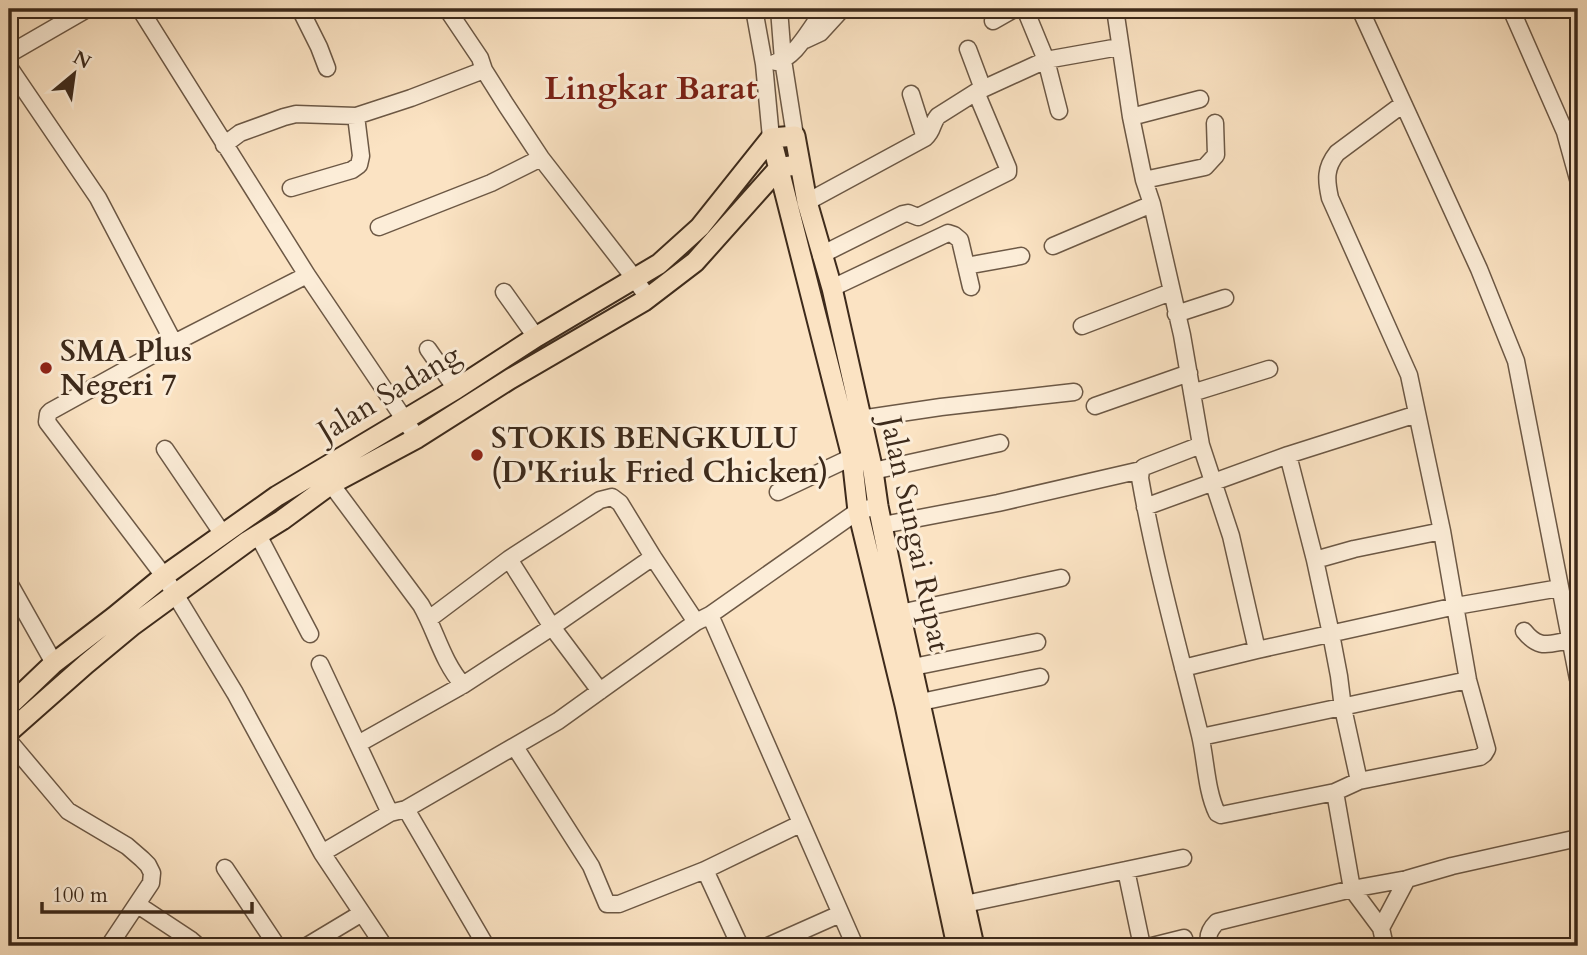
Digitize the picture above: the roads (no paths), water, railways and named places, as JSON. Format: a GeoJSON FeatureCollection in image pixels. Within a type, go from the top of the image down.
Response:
{"type":"FeatureCollection","features":[{"type":"Feature","properties":{"kind":"main road"},"geometry":{"type":"LineString","coordinates":[[771,138],[795,136]]}},
{"type":"Feature","properties":{"kind":"main road","name":"Jalan Sungai Rupat"},"geometry":{"type":"LineString","coordinates":[[795,136],[807,202],[832,288],[873,471],[900,613],[921,702],[957,946]]}},
{"type":"Feature","properties":{"kind":"main road","name":"Jalan Sungai Rupat"},"geometry":{"type":"LineString","coordinates":[[771,138],[852,457],[858,510],[905,705],[940,829],[965,904],[974,946]]}},
{"type":"Feature","properties":{"kind":"main road","name":"Jalan Sadang"},"geometry":{"type":"LineString","coordinates":[[9,706],[54,663],[222,533],[277,496],[659,264],[700,227],[771,138]]}},
{"type":"Feature","properties":{"kind":"main road"},"geometry":{"type":"LineString","coordinates":[[9,732],[114,640],[174,594],[331,484],[417,438],[648,299],[695,262],[779,168],[800,164]]}},
{"type":"Feature","properties":{"kind":"street"},"geometry":{"type":"LineString","coordinates":[[9,54],[87,9]]}},
{"type":"Feature","properties":{"kind":"street"},"geometry":{"type":"LineString","coordinates":[[140,9],[307,275],[417,438]]}},
{"type":"Feature","properties":{"kind":"street"},"geometry":{"type":"LineString","coordinates":[[300,9],[327,68]]}},
{"type":"Feature","properties":{"kind":"street"},"geometry":{"type":"LineString","coordinates":[[447,9],[541,158],[648,299]]}},
{"type":"Feature","properties":{"kind":"street"},"geometry":{"type":"LineString","coordinates":[[754,9],[764,64],[771,138]]}},
{"type":"Feature","properties":{"kind":"street"},"geometry":{"type":"LineString","coordinates":[[779,9],[783,60],[795,136]]}},
{"type":"Feature","properties":{"kind":"street"},"geometry":{"type":"LineString","coordinates":[[764,64],[783,60],[803,41],[817,18],[827,9]]}},
{"type":"Feature","properties":{"kind":"street"},"geometry":{"type":"LineString","coordinates":[[803,41],[820,33],[842,9]]}},
{"type":"Feature","properties":{"kind":"street"},"geometry":{"type":"LineString","coordinates":[[993,21],[1014,9]]}},
{"type":"Feature","properties":{"kind":"street"},"geometry":{"type":"LineString","coordinates":[[1025,9],[1046,60],[1059,111]]}},
{"type":"Feature","properties":{"kind":"street"},"geometry":{"type":"LineString","coordinates":[[1115,9],[1131,117],[1189,373],[1201,445],[1231,536],[1257,650]]}},
{"type":"Feature","properties":{"kind":"street"},"geometry":{"type":"LineString","coordinates":[[1360,9],[1479,269],[1516,361],[1560,588],[1573,630],[1578,679]]}},
{"type":"Feature","properties":{"kind":"street"},"geometry":{"type":"LineString","coordinates":[[1511,9],[1572,130],[1578,179]]}},
{"type":"Feature","properties":{"kind":"street"},"geometry":{"type":"LineString","coordinates":[[807,202],[925,138],[932,132],[938,116],[979,90],[1046,60],[1119,47]]}},
{"type":"Feature","properties":{"kind":"street"},"geometry":{"type":"LineString","coordinates":[[821,255],[903,214],[918,217],[1008,172],[1009,168],[979,90],[968,48]]}},
{"type":"Feature","properties":{"kind":"street"},"geometry":{"type":"LineString","coordinates":[[9,67],[98,198],[174,343]]}},
{"type":"Feature","properties":{"kind":"street"},"geometry":{"type":"LineString","coordinates":[[224,145],[240,133],[296,114],[356,116],[484,70]]}},
{"type":"Feature","properties":{"kind":"street"},"geometry":{"type":"LineString","coordinates":[[911,94],[925,138]]}},
{"type":"Feature","properties":{"kind":"street"},"geometry":{"type":"LineString","coordinates":[[1131,117],[1200,99]]}},
{"type":"Feature","properties":{"kind":"street"},"geometry":{"type":"LineString","coordinates":[[1141,470],[1145,507],[1201,737],[1210,790],[1218,814],[1335,792],[1359,781],[1484,754],[1486,749],[1468,680],[1442,531],[1409,375],[1330,198],[1326,181],[1330,161],[1337,153],[1403,104]]}},
{"type":"Feature","properties":{"kind":"street"},"geometry":{"type":"LineString","coordinates":[[291,188],[352,170],[359,165],[361,156],[356,116]]}},
{"type":"Feature","properties":{"kind":"street"},"geometry":{"type":"LineString","coordinates":[[1144,180],[1205,167],[1216,155],[1215,123]]}},
{"type":"Feature","properties":{"kind":"street"},"geometry":{"type":"LineString","coordinates":[[379,227],[491,183],[541,158]]}},
{"type":"Feature","properties":{"kind":"street"},"geometry":{"type":"LineString","coordinates":[[1053,246],[1152,204]]}},
{"type":"Feature","properties":{"kind":"street"},"geometry":{"type":"LineString","coordinates":[[832,288],[948,233],[960,240],[971,287]]}},
{"type":"Feature","properties":{"kind":"street"},"geometry":{"type":"LineString","coordinates":[[966,266],[1021,256]]}},
{"type":"Feature","properties":{"kind":"street"},"geometry":{"type":"LineString","coordinates":[[307,275],[174,343],[51,411],[47,422],[164,576],[235,693],[322,853],[384,946]]}},
{"type":"Feature","properties":{"kind":"street"},"geometry":{"type":"LineString","coordinates":[[504,292],[536,337]]}},
{"type":"Feature","properties":{"kind":"street"},"geometry":{"type":"LineString","coordinates":[[1082,326],[1171,292]]}},
{"type":"Feature","properties":{"kind":"street"},"geometry":{"type":"LineString","coordinates":[[1176,314],[1225,298]]}},
{"type":"Feature","properties":{"kind":"street"},"geometry":{"type":"LineString","coordinates":[[428,349],[456,389]]}},
{"type":"Feature","properties":{"kind":"street"},"geometry":{"type":"LineString","coordinates":[[1192,393],[1269,369]]}},
{"type":"Feature","properties":{"kind":"street"},"geometry":{"type":"LineString","coordinates":[[1095,406],[1189,373]]}},
{"type":"Feature","properties":{"kind":"street"},"geometry":{"type":"LineString","coordinates":[[860,419],[1074,392]]}},
{"type":"Feature","properties":{"kind":"street"},"geometry":{"type":"LineString","coordinates":[[1145,507],[1288,455],[1417,414]]}},
{"type":"Feature","properties":{"kind":"street"},"geometry":{"type":"LineString","coordinates":[[873,471],[1000,443]]}},
{"type":"Feature","properties":{"kind":"street"},"geometry":{"type":"LineString","coordinates":[[883,525],[998,503],[1141,470],[1201,445]]}},
{"type":"Feature","properties":{"kind":"street"},"geometry":{"type":"LineString","coordinates":[[165,449],[222,533]]}},
{"type":"Feature","properties":{"kind":"street"},"geometry":{"type":"LineString","coordinates":[[1288,455],[1315,560],[1359,781]]}},
{"type":"Feature","properties":{"kind":"street"},"geometry":{"type":"LineString","coordinates":[[778,492],[852,457]]}},
{"type":"Feature","properties":{"kind":"street"},"geometry":{"type":"LineString","coordinates":[[331,484],[421,605],[453,673],[463,685]]}},
{"type":"Feature","properties":{"kind":"street"},"geometry":{"type":"LineString","coordinates":[[429,619],[509,559],[600,500],[612,497],[620,503],[653,557],[703,619],[855,946]]}},
{"type":"Feature","properties":{"kind":"street"},"geometry":{"type":"LineString","coordinates":[[322,853],[558,721],[858,510],[878,506]]}},
{"type":"Feature","properties":{"kind":"street"},"geometry":{"type":"LineString","coordinates":[[1315,560],[1442,531]]}},
{"type":"Feature","properties":{"kind":"street"},"geometry":{"type":"LineString","coordinates":[[258,535],[310,634]]}},
{"type":"Feature","properties":{"kind":"street"},"geometry":{"type":"LineString","coordinates":[[358,744],[463,685],[653,557]]}},
{"type":"Feature","properties":{"kind":"street"},"geometry":{"type":"LineString","coordinates":[[509,559],[552,627],[600,691]]}},
{"type":"Feature","properties":{"kind":"street"},"geometry":{"type":"LineString","coordinates":[[900,613],[1062,578]]}},
{"type":"Feature","properties":{"kind":"street"},"geometry":{"type":"LineString","coordinates":[[9,583],[54,663]]}},
{"type":"Feature","properties":{"kind":"street"},"geometry":{"type":"LineString","coordinates":[[1183,668],[1456,606],[1560,588]]}},
{"type":"Feature","properties":{"kind":"street"},"geometry":{"type":"LineString","coordinates":[[1524,631],[1535,643],[1541,644],[1573,630]]}},
{"type":"Feature","properties":{"kind":"street"},"geometry":{"type":"LineString","coordinates":[[913,667],[1037,642]]}},
{"type":"Feature","properties":{"kind":"street"},"geometry":{"type":"LineString","coordinates":[[320,664],[358,744],[486,946]]}},
{"type":"Feature","properties":{"kind":"street"},"geometry":{"type":"LineString","coordinates":[[921,702],[1040,677]]}},
{"type":"Feature","properties":{"kind":"street"},"geometry":{"type":"LineString","coordinates":[[1201,737],[1468,680]]}},
{"type":"Feature","properties":{"kind":"street"},"geometry":{"type":"LineString","coordinates":[[9,741],[68,811],[127,846],[148,865],[152,873],[151,883],[109,946]]}},
{"type":"Feature","properties":{"kind":"street"},"geometry":{"type":"LineString","coordinates":[[515,747],[591,866],[607,904],[619,904],[705,870],[800,824]]}},
{"type":"Feature","properties":{"kind":"street"},"geometry":{"type":"LineString","coordinates":[[1335,792],[1352,889],[1381,928],[1385,946]]}},
{"type":"Feature","properties":{"kind":"street"},"geometry":{"type":"LineString","coordinates":[[1210,946],[1210,929],[1217,922],[1578,838]]}},
{"type":"Feature","properties":{"kind":"street"},"geometry":{"type":"LineString","coordinates":[[965,904],[1183,858]]}},
{"type":"Feature","properties":{"kind":"street"},"geometry":{"type":"LineString","coordinates":[[225,868],[276,946]]}},
{"type":"Feature","properties":{"kind":"street"},"geometry":{"type":"LineString","coordinates":[[705,870],[740,946]]}},
{"type":"Feature","properties":{"kind":"street"},"geometry":{"type":"LineString","coordinates":[[1126,870],[1142,946]]}},
{"type":"Feature","properties":{"kind":"street"},"geometry":{"type":"LineString","coordinates":[[1381,928],[1407,879]]}},
{"type":"Feature","properties":{"kind":"street"},"geometry":{"type":"LineString","coordinates":[[138,905],[198,946]]}},
{"type":"Feature","properties":{"kind":"street"},"geometry":{"type":"LineString","coordinates":[[307,946],[362,913]]}},
{"type":"Feature","properties":{"kind":"street"},"geometry":{"type":"LineString","coordinates":[[768,946],[840,914]]}},
{"type":"Feature","properties":{"kind":"street"},"geometry":{"type":"LineString","coordinates":[[1152,946],[1184,938]]}},
{"type":"Feature","properties":{"kind":"place","name":"SMA Plus Negeri 7"},"geometry":{"type":"Point","coordinates":[46,368]}},
{"type":"Feature","properties":{"kind":"place","name":"STOKIS BENGKULU (D'Kriuk Fried Chicken)"},"geometry":{"type":"Point","coordinates":[477,455]}},
{"type":"Feature","properties":{"kind":"district","name":"Lingkar Barat"},"geometry":{"type":"Point","coordinates":[651,88]}}]}
